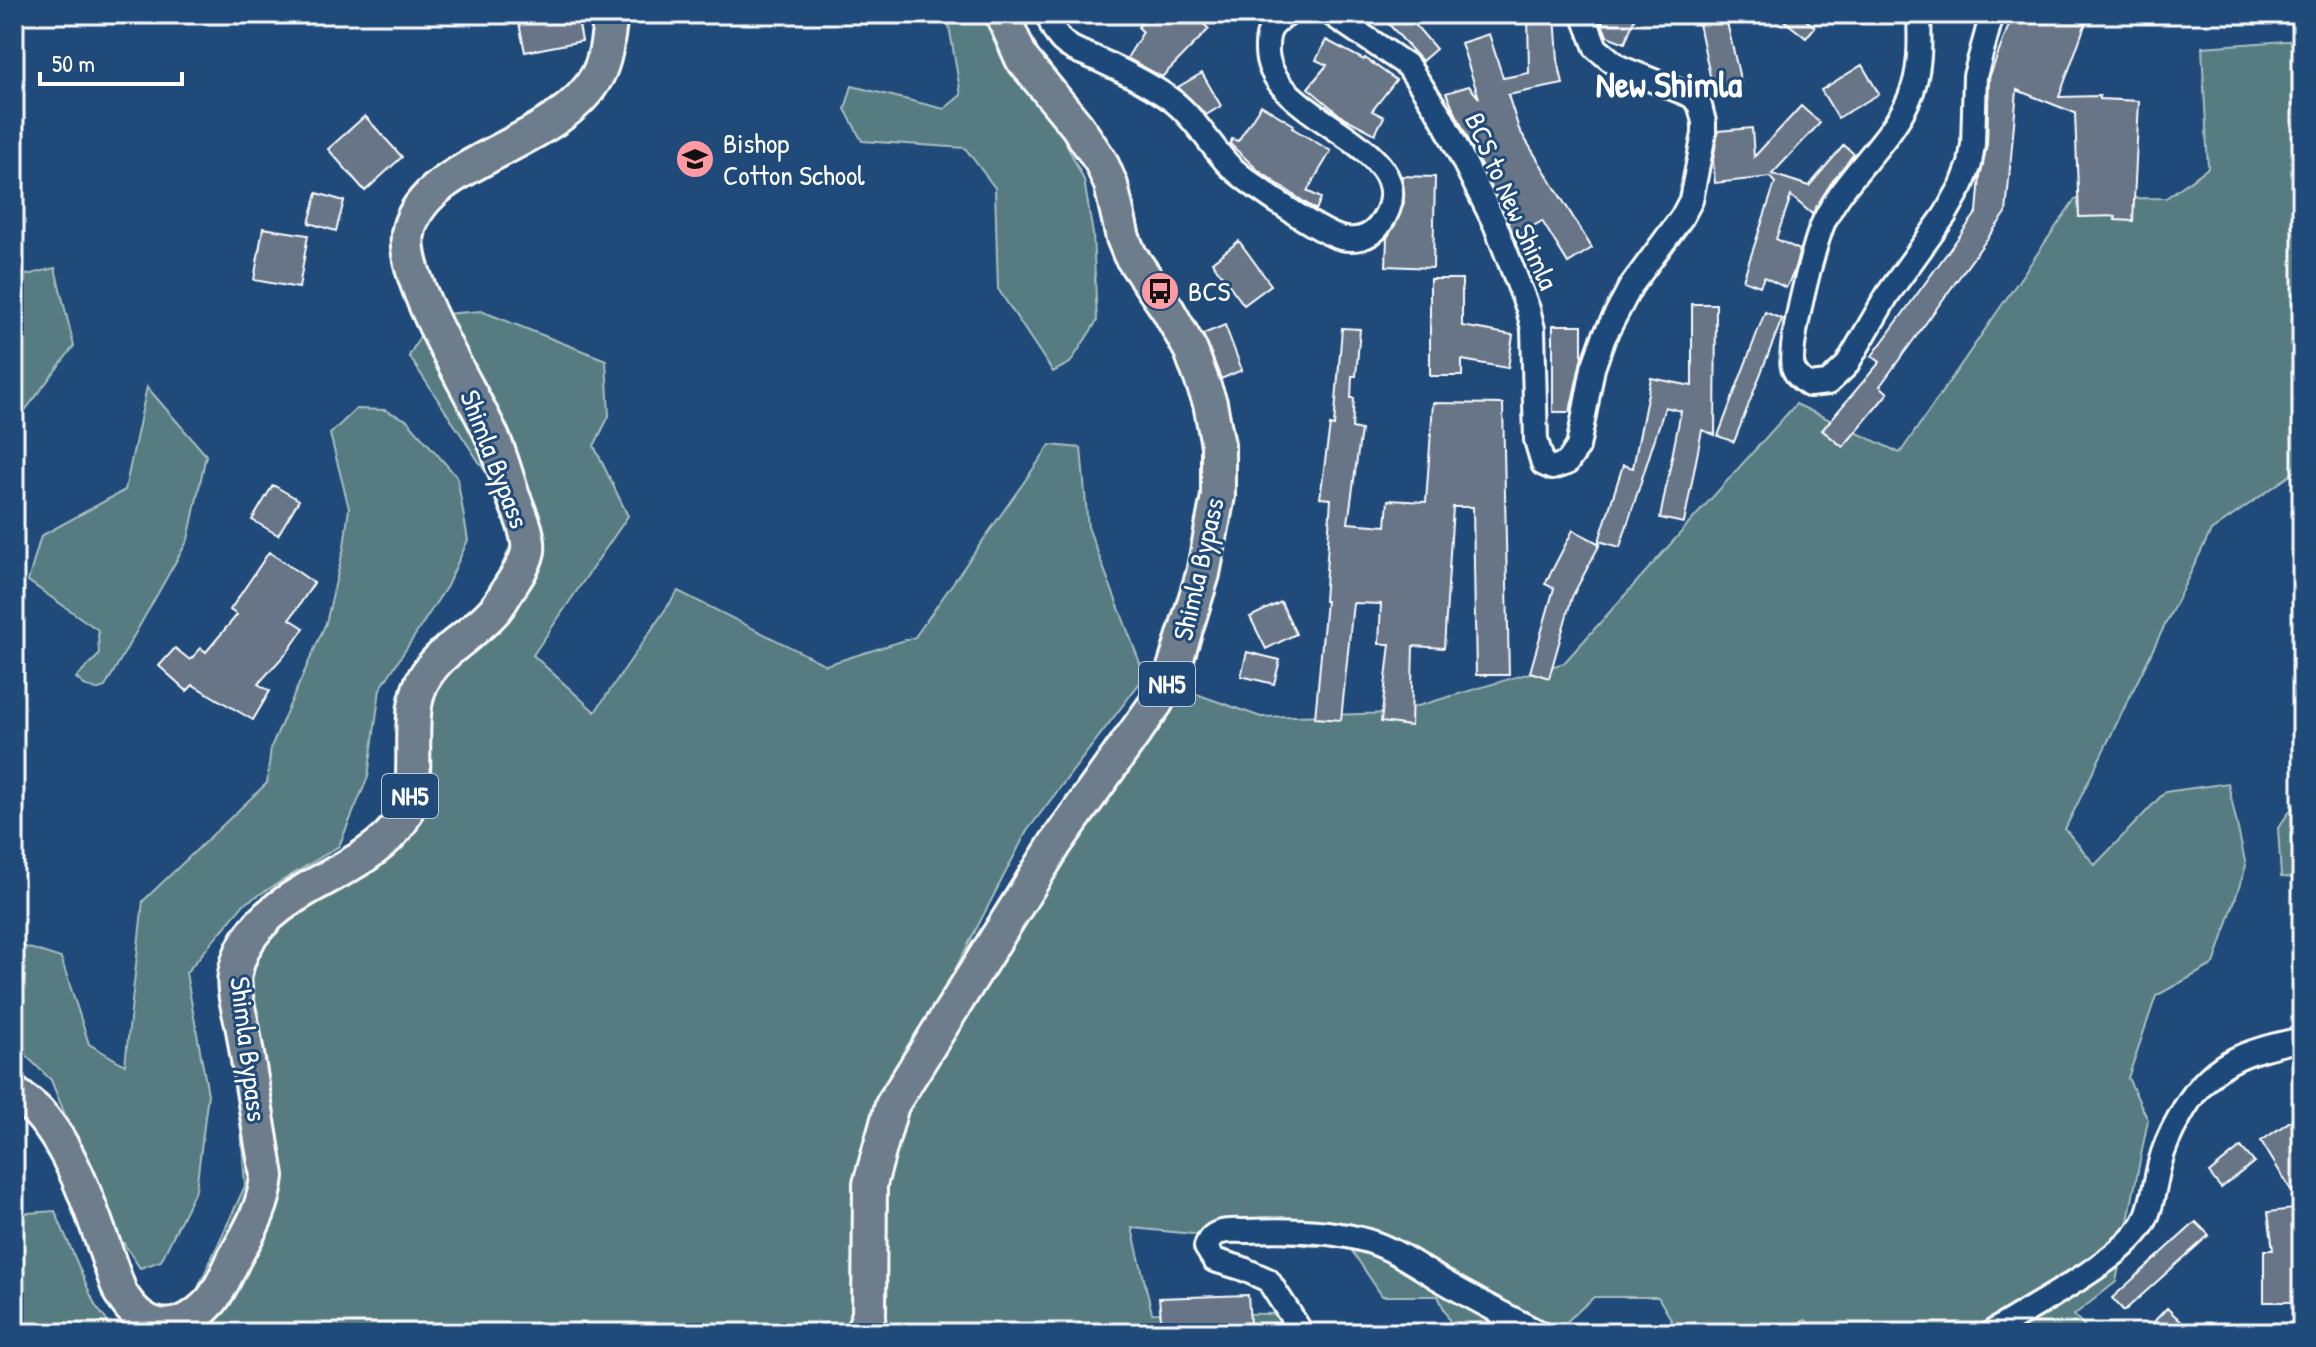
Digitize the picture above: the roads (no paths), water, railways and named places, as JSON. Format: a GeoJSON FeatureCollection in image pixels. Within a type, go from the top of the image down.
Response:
{"type":"FeatureCollection","features":[{"type":"Feature","properties":{"kind":"highway","name":"Shimla Bypass"},"geometry":{"type":"LineString","coordinates":[[14,1093],[38,1112],[61,1145],[77,1178],[120,1292],[130,1309],[144,1321],[159,1326],[176,1324],[212,1300],[258,1216],[266,1188],[267,1176],[234,977],[246,943],[268,915],[361,857],[390,835],[404,817],[410,795],[417,698],[423,678],[433,665],[495,611],[522,567],[528,549],[524,526],[493,439],[415,282],[406,241],[409,225],[418,208],[434,191],[541,130],[582,95],[597,76],[601,65],[611,14]]}},
{"type":"Feature","properties":{"kind":"highway","name":"Shimla Bypass"},"geometry":{"type":"LineString","coordinates":[[862,1333],[869,1314],[870,1184],[892,1105],[1056,843],[1156,703],[1173,671],[1203,574],[1218,496],[1218,445],[1210,403],[1191,351],[1168,310],[1130,255],[1111,185],[1101,162],[1077,126],[1022,59],[1002,14]]}},
{"type":"Feature","properties":{"kind":"street"},"geometry":{"type":"LineString","coordinates":[[1048,14],[1054,31],[1063,42],[1172,100],[1243,177],[1323,230],[1339,237],[1356,239],[1370,235],[1392,203],[1391,185],[1384,169],[1371,156],[1302,104],[1281,84],[1271,68],[1266,56],[1267,36],[1273,23],[1288,14]]}},
{"type":"Feature","properties":{"kind":"street","name":"BCS to New Shimla"},"geometry":{"type":"LineString","coordinates":[[1331,14],[1408,66],[1441,116],[1488,210],[1531,318],[1536,440],[1543,464],[1552,468],[1567,463],[1578,447],[1593,368],[1604,337],[1631,286],[1691,200],[1704,134],[1700,106],[1692,96],[1619,67],[1596,48],[1583,14]]}},
{"type":"Feature","properties":{"kind":"street"},"geometry":{"type":"LineString","coordinates":[[1919,14],[1918,67],[1909,99],[1825,219],[1813,252],[1792,347],[1793,368],[1798,377],[1809,385],[1828,383],[1846,366],[1888,294],[1945,215],[1962,185],[1973,144],[1975,76],[1992,14]]}},
{"type":"Feature","properties":{"kind":"street"},"geometry":{"type":"LineString","coordinates":[[1991,1333],[2103,1262],[2141,1229],[2147,1218],[2169,1136],[2190,1096],[2203,1081],[2232,1059],[2256,1049],[2302,1039]]}},
{"type":"Feature","properties":{"kind":"street"},"geometry":{"type":"LineString","coordinates":[[1302,1333],[1268,1280],[1214,1260],[1206,1247],[1210,1239],[1224,1231],[1266,1230],[1325,1233],[1370,1241],[1407,1258],[1540,1333]]}},
{"type":"Feature","properties":{"kind":"place","name":"Bishop Cotton School"},"geometry":{"type":"Point","coordinates":[695,159]}},
{"type":"Feature","properties":{"kind":"place","name":"BCS"},"geometry":{"type":"Point","coordinates":[1160,291]}},
{"type":"Feature","properties":{"kind":"district","name":"New Shimla"},"geometry":{"type":"Point","coordinates":[1669,84]}}]}
